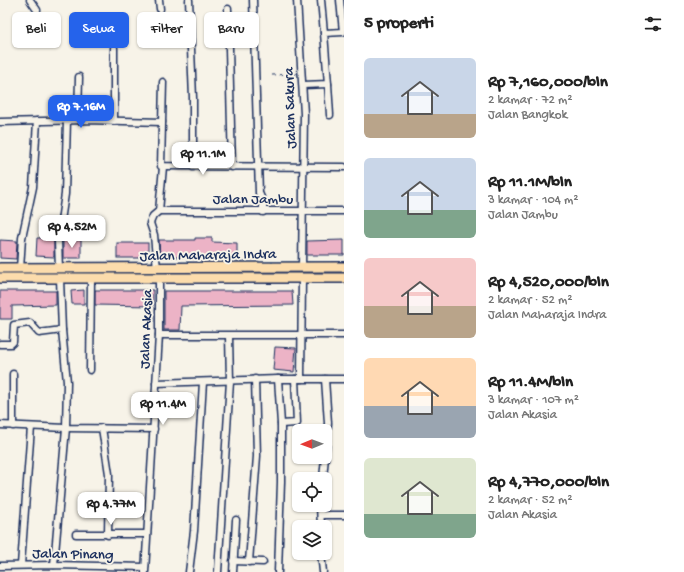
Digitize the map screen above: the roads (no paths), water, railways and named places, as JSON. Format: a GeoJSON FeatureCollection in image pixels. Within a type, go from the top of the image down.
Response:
{"type":"FeatureCollection","features":[{"type":"Feature","properties":{"kind":"highway","name":"Jalan Maharaja Indra"},"geometry":{"type":"LineString","coordinates":[[2,268],[157,269],[342,267]]}},
{"type":"Feature","properties":{"kind":"highway"},"geometry":{"type":"LineString","coordinates":[[342,267],[342,278]]}},
{"type":"Feature","properties":{"kind":"highway"},"geometry":{"type":"LineString","coordinates":[[2,268],[2,278]]}},
{"type":"Feature","properties":{"kind":"highway","name":"Jalan Maharaja Indra"},"geometry":{"type":"LineString","coordinates":[[2,278],[342,278]]}},
{"type":"Feature","properties":{"kind":"street"},"geometry":{"type":"LineString","coordinates":[[30,0],[37,10]]}},
{"type":"Feature","properties":{"kind":"street"},"geometry":{"type":"LineString","coordinates":[[159,0],[160,9]]}},
{"type":"Feature","properties":{"kind":"street"},"geometry":{"type":"LineString","coordinates":[[189,0],[193,98],[193,167]]}},
{"type":"Feature","properties":{"kind":"street"},"geometry":{"type":"LineString","coordinates":[[253,0],[259,193],[263,202],[263,212]]}},
{"type":"Feature","properties":{"kind":"street","name":"Jalan Sakura"},"geometry":{"type":"LineString","coordinates":[[297,0],[303,85],[304,167],[302,267]]}},
{"type":"Feature","properties":{"kind":"street"},"geometry":{"type":"LineString","coordinates":[[321,0],[330,116]]}},
{"type":"Feature","properties":{"kind":"street"},"geometry":{"type":"LineString","coordinates":[[324,33],[344,35],[340,0]]}},
{"type":"Feature","properties":{"kind":"street"},"geometry":{"type":"LineString","coordinates":[[228,9],[232,167]]}},
{"type":"Feature","properties":{"kind":"street"},"geometry":{"type":"LineString","coordinates":[[114,48],[114,121]]}},
{"type":"Feature","properties":{"kind":"street"},"geometry":{"type":"LineString","coordinates":[[78,120],[79,77]]}},
{"type":"Feature","properties":{"kind":"street"},"geometry":{"type":"LineString","coordinates":[[157,269],[154,236],[150,223],[153,216],[160,211],[163,167],[161,166],[160,162],[163,82]]}},
{"type":"Feature","properties":{"kind":"street"},"geometry":{"type":"LineString","coordinates":[[303,85],[328,84]]}},
{"type":"Feature","properties":{"kind":"street"},"geometry":{"type":"LineString","coordinates":[[59,269],[58,241],[65,194],[67,120]]}},
{"type":"Feature","properties":{"kind":"street"},"geometry":{"type":"LineString","coordinates":[[0,122],[78,120],[162,122]]}},
{"type":"Feature","properties":{"kind":"street"},"geometry":{"type":"LineString","coordinates":[[20,269],[22,238],[33,187],[37,121]]}},
{"type":"Feature","properties":{"kind":"street","name":"Jalan Jambu"},"geometry":{"type":"LineString","coordinates":[[163,167],[344,167]]}},
{"type":"Feature","properties":{"kind":"street","name":"Jalan Jambu"},"geometry":{"type":"LineString","coordinates":[[160,211],[344,211]]}},
{"type":"Feature","properties":{"kind":"street"},"geometry":{"type":"LineString","coordinates":[[281,424],[297,423],[298,379],[302,334],[302,278]]}},
{"type":"Feature","properties":{"kind":"street"},"geometry":{"type":"LineString","coordinates":[[58,567],[66,428],[67,382],[62,330],[60,279]]}},
{"type":"Feature","properties":{"kind":"street"},"geometry":{"type":"LineString","coordinates":[[90,370],[91,279]]}},
{"type":"Feature","properties":{"kind":"street","name":"Jalan Akasia"},"geometry":{"type":"LineString","coordinates":[[145,570],[159,335],[159,279]]}},
{"type":"Feature","properties":{"kind":"street"},"geometry":{"type":"LineString","coordinates":[[0,344],[11,344],[13,342],[14,325],[32,324],[39,333],[62,330]]}},
{"type":"Feature","properties":{"kind":"street"},"geometry":{"type":"LineString","coordinates":[[159,335],[344,335]]}},
{"type":"Feature","properties":{"kind":"street"},"geometry":{"type":"LineString","coordinates":[[218,572],[230,381],[229,336]]}},
{"type":"Feature","properties":{"kind":"street"},"geometry":{"type":"LineString","coordinates":[[13,374],[13,426]]}},
{"type":"Feature","properties":{"kind":"street"},"geometry":{"type":"LineString","coordinates":[[324,472],[328,423],[325,378]]}},
{"type":"Feature","properties":{"kind":"street"},"geometry":{"type":"LineString","coordinates":[[156,382],[203,382],[255,379],[344,379]]}},
{"type":"Feature","properties":{"kind":"street"},"geometry":{"type":"LineString","coordinates":[[249,562],[257,456],[255,379]]}},
{"type":"Feature","properties":{"kind":"street"},"geometry":{"type":"LineString","coordinates":[[278,379],[281,424],[278,572]]}},
{"type":"Feature","properties":{"kind":"street"},"geometry":{"type":"LineString","coordinates":[[189,572],[194,531],[203,382]]}},
{"type":"Feature","properties":{"kind":"street"},"geometry":{"type":"LineString","coordinates":[[0,425],[66,428],[154,429]]}},
{"type":"Feature","properties":{"kind":"street"},"geometry":{"type":"LineString","coordinates":[[20,566],[30,427]]}},
{"type":"Feature","properties":{"kind":"street"},"geometry":{"type":"LineString","coordinates":[[102,428],[109,474],[108,535]]}},
{"type":"Feature","properties":{"kind":"street"},"geometry":{"type":"LineString","coordinates":[[321,512],[321,520]]}},
{"type":"Feature","properties":{"kind":"street"},"geometry":{"type":"LineString","coordinates":[[321,515],[344,515]]}},
{"type":"Feature","properties":{"kind":"street"},"geometry":{"type":"LineString","coordinates":[[233,572],[236,520]]}},
{"type":"Feature","properties":{"kind":"street"},"geometry":{"type":"LineString","coordinates":[[76,534],[146,534]]}},
{"type":"Feature","properties":{"kind":"street"},"geometry":{"type":"LineString","coordinates":[[322,560],[323,572]]}},
{"type":"Feature","properties":{"kind":"street"},"geometry":{"type":"LineString","coordinates":[[233,561],[263,562]]}},
{"type":"Feature","properties":{"kind":"street","name":"Jalan Pinang"},"geometry":{"type":"LineString","coordinates":[[0,566],[12,569],[20,566],[28,569],[58,567],[145,570]]}}]}
